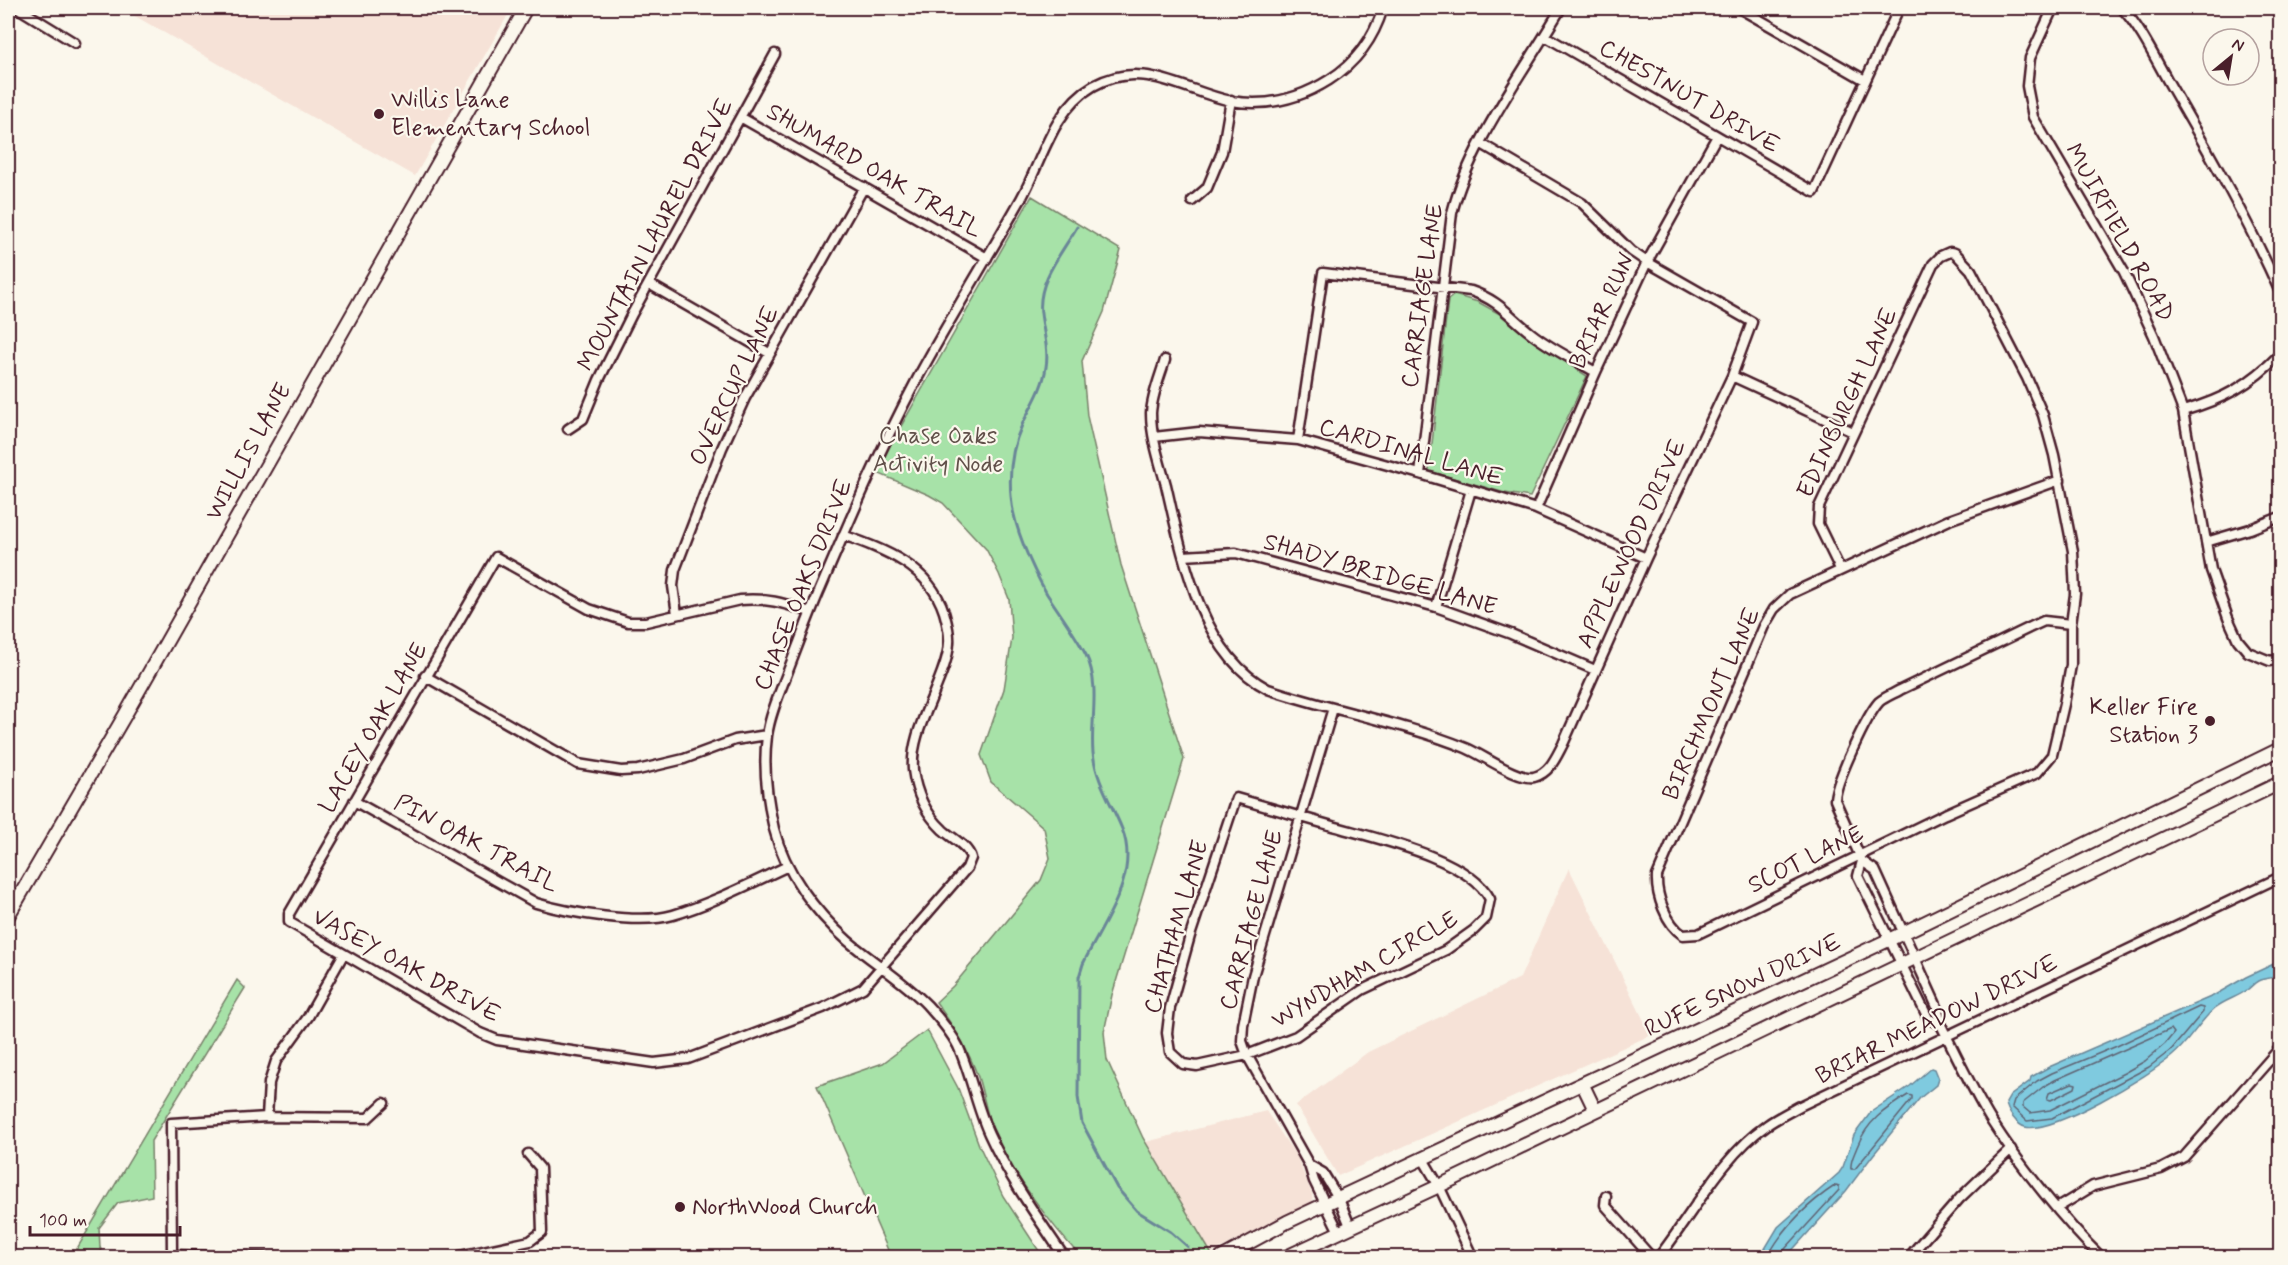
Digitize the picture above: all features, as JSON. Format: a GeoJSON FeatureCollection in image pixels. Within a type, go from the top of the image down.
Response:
{"type":"FeatureCollection","features":[{"type":"Feature","properties":{"kind":"main road","name":"WILLIS LANE"},"geometry":{"type":"LineString","coordinates":[[8,916],[131,706],[526,8]]}},
{"type":"Feature","properties":{"kind":"main road","name":"RUFE SNOW DRIVE"},"geometry":{"type":"LineString","coordinates":[[1221,1257],[1287,1222],[1905,933],[2233,774],[2280,748]]}},
{"type":"Feature","properties":{"kind":"main road","name":"RUFE SNOW DRIVE"},"geometry":{"type":"LineString","coordinates":[[1284,1257],[1915,960],[2280,783]]}},
{"type":"Feature","properties":{"kind":"main road"},"geometry":{"type":"LineString","coordinates":[[1583,1084],[1595,1110]]}},
{"type":"Feature","properties":{"kind":"street"},"geometry":{"type":"LineString","coordinates":[[18,8],[75,43]]}},
{"type":"Feature","properties":{"kind":"street","name":"CHASE OAKS DRIVE"},"geometry":{"type":"LineString","coordinates":[[1065,1257],[997,1150],[987,1129],[957,1044],[927,1005],[835,928],[813,904],[788,866],[775,830],[769,800],[765,773],[767,735],[810,612],[879,456],[916,383],[1032,179],[1059,119],[1069,106],[1091,87],[1116,76],[1149,74],[1231,100],[1264,103],[1310,92],[1345,70],[1366,45],[1378,25],[1383,8]]}},
{"type":"Feature","properties":{"kind":"street","name":"CARRIAGE LANE"},"geometry":{"type":"LineString","coordinates":[[1420,474],[1452,213],[1459,184],[1480,143],[1561,8]]}},
{"type":"Feature","properties":{"kind":"street"},"geometry":{"type":"LineString","coordinates":[[1739,8],[1865,80],[1899,8]]}},
{"type":"Feature","properties":{"kind":"street","name":"MUIRFIELD ROAD"},"geometry":{"type":"LineString","coordinates":[[2053,8],[2030,58],[2027,86],[2033,117],[2124,272],[2154,336],[2183,411],[2211,570],[2238,640],[2248,652],[2257,657],[2270,661],[2280,659]]}},
{"type":"Feature","properties":{"kind":"street"},"geometry":{"type":"LineString","coordinates":[[2122,8],[2143,38],[2250,226],[2280,292]]}},
{"type":"Feature","properties":{"kind":"street","name":"CHESTNUT DRIVE"},"geometry":{"type":"LineString","coordinates":[[1545,36],[1814,192],[1865,80]]}},
{"type":"Feature","properties":{"kind":"street","name":"MOUNTAIN LAUREL DRIVE"},"geometry":{"type":"LineString","coordinates":[[568,429],[583,419],[612,354],[775,54]]}},
{"type":"Feature","properties":{"kind":"street"},"geometry":{"type":"LineString","coordinates":[[1192,201],[1207,188],[1222,152],[1231,100]]}},
{"type":"Feature","properties":{"kind":"street","name":"SHUMARD OAK TRAIL"},"geometry":{"type":"LineString","coordinates":[[742,117],[987,258]]}},
{"type":"Feature","properties":{"kind":"street","name":"BRIAR RUN"},"geometry":{"type":"LineString","coordinates":[[1536,509],[1647,262],[1717,136]]}},
{"type":"Feature","properties":{"kind":"street"},"geometry":{"type":"LineString","coordinates":[[1480,143],[1582,204],[1631,251],[1647,262]]}},
{"type":"Feature","properties":{"kind":"street","name":"OVERCUP LANE"},"geometry":{"type":"LineString","coordinates":[[677,614],[673,586],[679,555],[722,448],[769,353],[864,187]]}},
{"type":"Feature","properties":{"kind":"street","name":"SCOT LANE"},"geometry":{"type":"LineString","coordinates":[[1683,935],[1698,934],[1861,858],[1945,814],[2037,773],[2046,765],[2056,744],[2071,665],[2071,624],[2075,594],[2073,551],[2060,480],[2043,415],[1981,286],[1971,270],[1955,253],[1950,252],[1941,256]]}},
{"type":"Feature","properties":{"kind":"street","name":"EDINBURGH LANE"},"geometry":{"type":"LineString","coordinates":[[1840,569],[1818,524],[1819,507],[1933,264],[1941,256]]}},
{"type":"Feature","properties":{"kind":"street","name":"APPLEWOOD DRIVE"},"geometry":{"type":"LineString","coordinates":[[1333,708],[1437,737],[1469,749],[1517,774],[1532,777],[1538,775],[1546,772],[1555,760],[1646,558],[1732,376],[1752,322],[1647,262]]}},
{"type":"Feature","properties":{"kind":"street"},"geometry":{"type":"LineString","coordinates":[[1298,440],[1323,273],[1471,291],[1488,297],[1537,338],[1596,372]]}},
{"type":"Feature","properties":{"kind":"street"},"geometry":{"type":"LineString","coordinates":[[650,284],[769,353]]}},
{"type":"Feature","properties":{"kind":"street"},"geometry":{"type":"LineString","coordinates":[[2183,411],[2214,402],[2245,386],[2280,354]]}},
{"type":"Feature","properties":{"kind":"street"},"geometry":{"type":"LineString","coordinates":[[1165,360],[1151,413],[1154,437],[1183,556],[1207,622],[1238,667],[1262,686],[1333,708]]}},
{"type":"Feature","properties":{"kind":"street"},"geometry":{"type":"LineString","coordinates":[[1732,376],[1853,432]]}},
{"type":"Feature","properties":{"kind":"street","name":"CARDINAL LANE"},"geometry":{"type":"LineString","coordinates":[[1154,437],[1199,432],[1298,440],[1536,509],[1646,558]]}},
{"type":"Feature","properties":{"kind":"street","name":"BIRCHMONT LANE"},"geometry":{"type":"LineString","coordinates":[[1683,935],[1670,921],[1657,888],[1658,876],[1667,850],[1764,626],[1774,609],[1790,594],[1840,569],[1949,520],[2060,480]]}},
{"type":"Feature","properties":{"kind":"street"},"geometry":{"type":"LineString","coordinates":[[1436,607],[1471,490]]}},
{"type":"Feature","properties":{"kind":"street"},"geometry":{"type":"LineString","coordinates":[[2206,542],[2280,517]]}},
{"type":"Feature","properties":{"kind":"street","name":"VASEY OAK DRIVE"},"geometry":{"type":"LineString","coordinates":[[288,919],[299,930],[480,1033],[497,1040],[654,1063],[688,1059],[823,1008],[862,988],[967,868],[971,858],[968,850],[942,828],[921,800],[913,767],[918,731],[942,671],[949,646],[950,630],[940,600],[924,578],[909,564],[882,549],[843,535]]}},
{"type":"Feature","properties":{"kind":"street","name":"SHADY BRIDGE LANE"},"geometry":{"type":"LineString","coordinates":[[1183,556],[1236,553],[1436,607],[1511,634],[1595,670]]}},
{"type":"Feature","properties":{"kind":"street","name":"LACEY OAK LANE"},"geometry":{"type":"LineString","coordinates":[[288,919],[425,676],[496,557],[548,588],[589,609],[611,617],[628,622],[646,622],[677,614]]}},
{"type":"Feature","properties":{"kind":"street"},"geometry":{"type":"LineString","coordinates":[[677,614],[755,599],[772,599],[810,612]]}},
{"type":"Feature","properties":{"kind":"street"},"geometry":{"type":"LineString","coordinates":[[2071,624],[2044,621],[1900,690],[1880,702],[1872,713],[1835,790],[1835,800],[1838,812],[1861,858],[1875,870],[1938,1009],[1941,1025],[1992,1121],[2057,1208],[2100,1257]]}},
{"type":"Feature","properties":{"kind":"street"},"geometry":{"type":"LineString","coordinates":[[425,676],[578,764],[589,766],[621,771],[653,768],[735,740],[767,735]]}},
{"type":"Feature","properties":{"kind":"street","name":"CARRIAGE LANE"},"geometry":{"type":"LineString","coordinates":[[1333,708],[1253,975],[1242,1041],[1247,1055],[1309,1165],[1326,1205],[1345,1229]]}},
{"type":"Feature","properties":{"kind":"street","name":"CHATHAM LANE"},"geometry":{"type":"LineString","coordinates":[[1247,1055],[1197,1066],[1183,1064],[1170,1052],[1167,1033],[1170,1008],[1190,936],[1236,798],[1300,817]]}},
{"type":"Feature","properties":{"kind":"street","name":"PIN OAK TRAIL"},"geometry":{"type":"LineString","coordinates":[[354,801],[536,903],[623,918],[672,915],[788,866]]}},
{"type":"Feature","properties":{"kind":"street","name":"WYNDHAM CIRCLE"},"geometry":{"type":"LineString","coordinates":[[1247,1055],[1296,1036],[1362,990],[1446,950],[1480,924],[1490,909],[1490,899],[1485,890],[1448,865],[1417,850],[1300,817]]}},
{"type":"Feature","properties":{"kind":"street"},"geometry":{"type":"LineString","coordinates":[[1861,858],[1858,876],[1928,1018],[1941,1025]]}},
{"type":"Feature","properties":{"kind":"street","name":"BRIAR MEADOW DRIVE"},"geometry":{"type":"LineString","coordinates":[[1658,1257],[1679,1232],[1728,1162],[1768,1124],[1800,1106],[2280,877]]}},
{"type":"Feature","properties":{"kind":"street"},"geometry":{"type":"LineString","coordinates":[[267,1116],[269,1083],[276,1061],[308,1017],[343,954]]}},
{"type":"Feature","properties":{"kind":"street"},"geometry":{"type":"LineString","coordinates":[[2057,1208],[2092,1186],[2161,1169],[2184,1157],[2280,1048]]}},
{"type":"Feature","properties":{"kind":"street"},"geometry":{"type":"LineString","coordinates":[[281,1257],[172,1255],[171,1123],[267,1116],[368,1118],[384,1103]]}},
{"type":"Feature","properties":{"kind":"street"},"geometry":{"type":"LineString","coordinates":[[1908,1257],[1960,1198],[2011,1149]]}},
{"type":"Feature","properties":{"kind":"street"},"geometry":{"type":"LineString","coordinates":[[450,1257],[530,1241],[542,1232],[540,1168],[528,1154]]}},
{"type":"Feature","properties":{"kind":"street"},"geometry":{"type":"LineString","coordinates":[[1423,1159],[1439,1186],[1473,1257]]}},
{"type":"Feature","properties":{"kind":"street","name":"CARRIAGE LANE"},"geometry":{"type":"LineString","coordinates":[[1309,1165],[1323,1173],[1339,1199],[1345,1229]]}},
{"type":"Feature","properties":{"kind":"street"},"geometry":{"type":"LineString","coordinates":[[1606,1196],[1605,1205],[1652,1257]]}},
{"type":"Feature","properties":{"kind":"shaded area","name":"Willis Lane Elementary School"},"geometry":{"type":"Polygon","coordinates":[[[121,8],[512,8],[415,176],[121,8]]]}},
{"type":"Feature","properties":{"kind":"shaded area"},"geometry":{"type":"Polygon","coordinates":[[[1569,868],[1651,1035],[1338,1176],[1296,1105],[1368,1052],[1520,978],[1569,868]]]}},
{"type":"Feature","properties":{"kind":"shaded area"},"geometry":{"type":"Polygon","coordinates":[[[1266,1111],[1297,1157],[1313,1202],[1211,1253],[1146,1142],[1266,1111]]]}},
{"type":"Feature","properties":{"kind":"green space","name":"Chase Oaks Activity Node"},"geometry":{"type":"Polygon","coordinates":[[[1032,196],[1121,250],[1104,312],[1082,361],[1087,416],[1121,565],[1184,759],[1112,995],[1104,1032],[1107,1060],[1143,1138],[1211,1253],[1205,1257],[1081,1257],[1044,1212],[1007,1159],[991,1126],[978,1077],[970,1057],[936,1002],[953,986],[1041,880],[1050,858],[1044,828],[991,782],[981,755],[1004,689],[1012,638],[1009,599],[999,574],[986,549],[943,503],[875,472],[1032,196]]]}},
{"type":"Feature","properties":{"kind":"green space"},"geometry":{"type":"Polygon","coordinates":[[[1454,295],[1478,302],[1498,313],[1527,337],[1587,376],[1530,497],[1505,493],[1429,471],[1448,300],[1454,295]]]}},
{"type":"Feature","properties":{"kind":"green space"},"geometry":{"type":"Polygon","coordinates":[[[237,980],[245,988],[151,1141],[152,1196],[118,1203],[99,1228],[100,1247],[104,1257],[72,1257],[237,980]]]}},
{"type":"Feature","properties":{"kind":"green space"},"geometry":{"type":"Polygon","coordinates":[[[927,1030],[958,1088],[979,1145],[1003,1196],[1043,1257],[891,1257],[817,1086],[883,1063],[927,1030]]]}},
{"type":"Feature","properties":{"kind":"water"},"geometry":{"type":"Polygon","coordinates":[[[2280,961],[2280,976],[2258,981],[2215,1008],[2172,1056],[2123,1089],[2078,1113],[2038,1127],[2022,1126],[2010,1114],[2006,1103],[2010,1096],[2030,1081],[2031,1077],[2049,1067],[2213,996],[2280,961]]]}},
{"type":"Feature","properties":{"kind":"water"},"geometry":{"type":"Polygon","coordinates":[[[1931,1068],[1934,1069],[1938,1079],[1936,1085],[1920,1098],[1846,1191],[1786,1257],[1760,1257],[1778,1227],[1839,1173],[1854,1135],[1871,1112],[1910,1086],[1931,1068]]]}},
{"type":"Feature","properties":{"kind":"waterway"},"geometry":{"type":"LineString","coordinates":[[1077,227],[1052,268],[1043,290],[1041,313],[1046,347],[1046,367],[1039,390],[1016,442],[1010,478],[1011,496],[1019,533],[1035,572],[1082,647],[1090,667],[1094,691],[1092,741],[1095,763],[1127,847],[1127,864],[1117,899],[1083,964],[1079,977],[1078,1097],[1082,1123],[1117,1188],[1137,1211],[1171,1232],[1188,1247]]}},
{"type":"Feature","properties":{"kind":"place","name":"Willis Lane Elementary School"},"geometry":{"type":"Point","coordinates":[379,114]}},
{"type":"Feature","properties":{"kind":"place","name":"Keller Fire Station 3"},"geometry":{"type":"Point","coordinates":[2210,721]}},
{"type":"Feature","properties":{"kind":"place","name":"NorthWood Church"},"geometry":{"type":"Point","coordinates":[680,1207]}}]}
